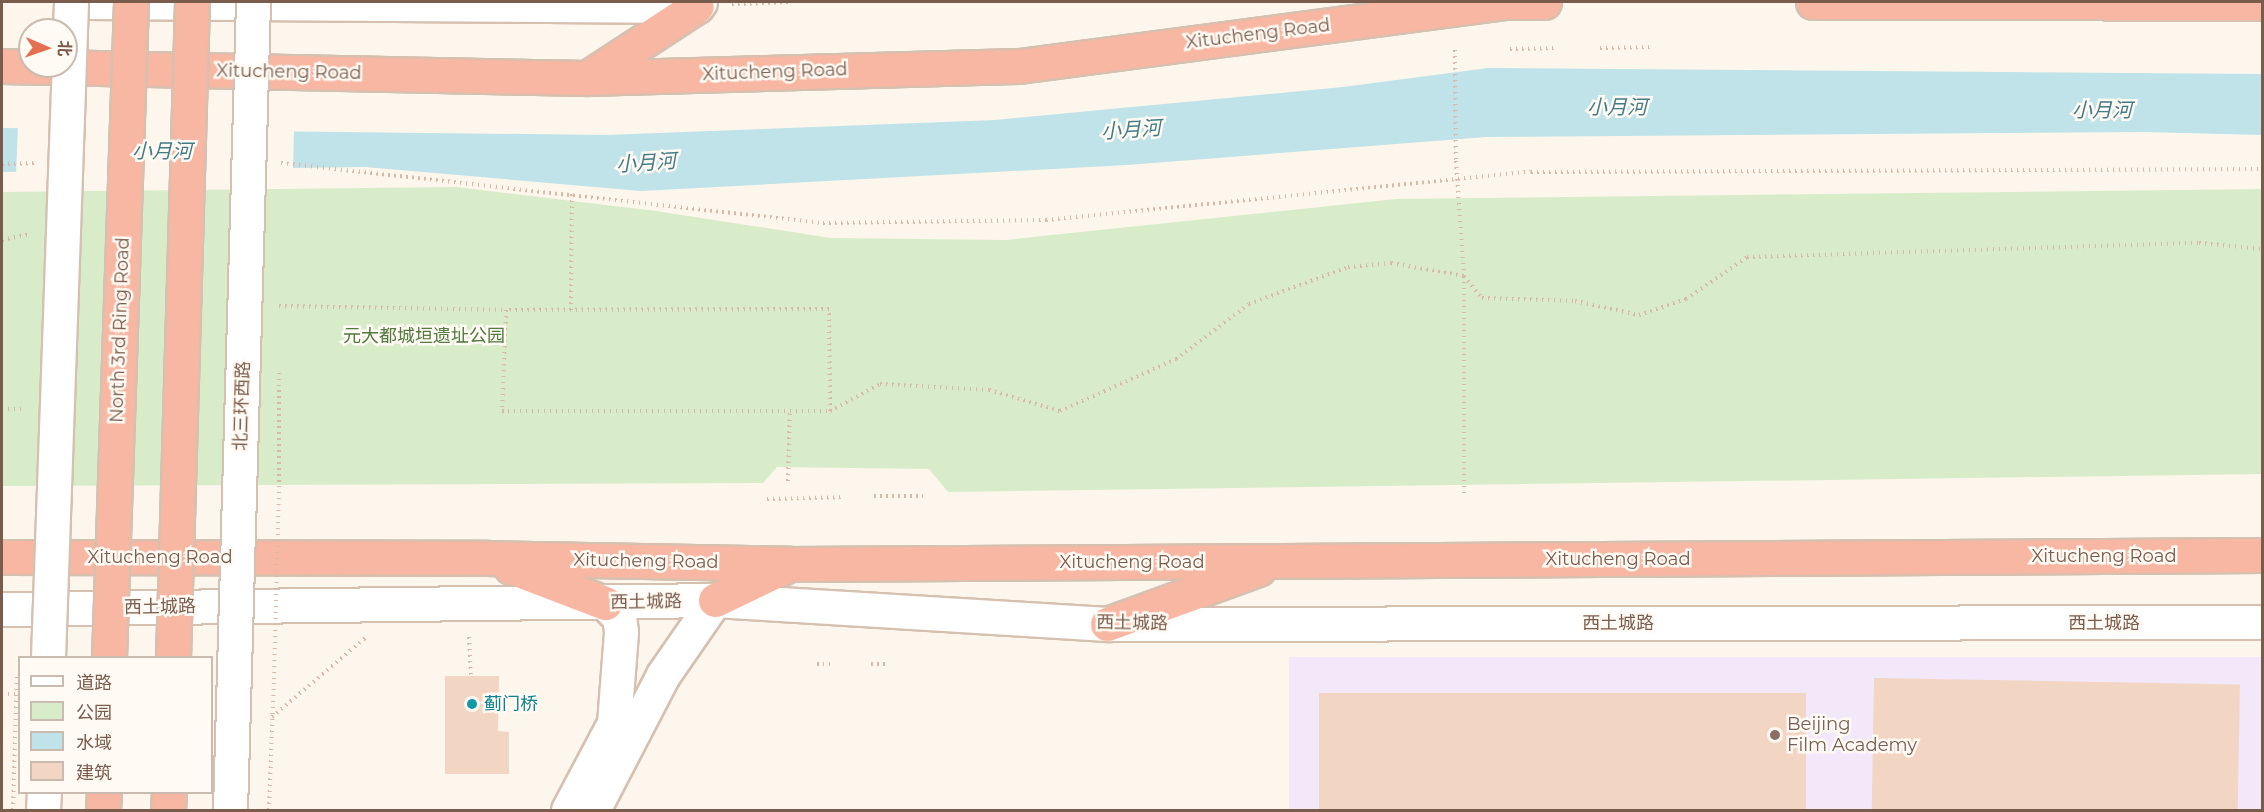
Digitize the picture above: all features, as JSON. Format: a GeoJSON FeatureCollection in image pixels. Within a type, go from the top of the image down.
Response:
{"type":"FeatureCollection","features":[{"type":"Feature","properties":{"kind":"highway","name":"North 3rd Ring Road"},"geometry":{"type":"LineString","coordinates":[[109,656],[131,2]]}},
{"type":"Feature","properties":{"kind":"highway"},"geometry":{"type":"LineString","coordinates":[[173,656],[192,2]]}},
{"type":"Feature","properties":{"kind":"highway","name":"Xitucheng Road"},"geometry":{"type":"LineString","coordinates":[[2,66],[587,78],[1019,66],[1506,2],[1544,2]]}},
{"type":"Feature","properties":{"kind":"highway"},"geometry":{"type":"LineString","coordinates":[[1813,2],[2262,3]]}},
{"type":"Feature","properties":{"kind":"highway"},"geometry":{"type":"LineString","coordinates":[[587,78],[698,4]]}},
{"type":"Feature","properties":{"kind":"highway","name":"Xitucheng Road"},"geometry":{"type":"LineString","coordinates":[[2,557],[487,558],[790,564],[2262,555]]}},
{"type":"Feature","properties":{"kind":"highway"},"geometry":{"type":"LineString","coordinates":[[487,558],[605,603]]}},
{"type":"Feature","properties":{"kind":"highway"},"geometry":{"type":"LineString","coordinates":[[1107,624],[1281,561]]}},
{"type":"Feature","properties":{"kind":"highway"},"geometry":{"type":"LineString","coordinates":[[715,600],[790,564]]}},
{"type":"Feature","properties":{"kind":"highway"},"geometry":{"type":"LineString","coordinates":[[103,810],[104,794]]}},
{"type":"Feature","properties":{"kind":"highway"},"geometry":{"type":"LineString","coordinates":[[168,810],[169,794]]}},
{"type":"Feature","properties":{"kind":"street"},"geometry":{"type":"LineString","coordinates":[[48,656],[71,2]]}},
{"type":"Feature","properties":{"kind":"street"},"geometry":{"type":"LineString","coordinates":[[90,2],[698,4]]}},
{"type":"Feature","properties":{"kind":"street","name":"北三环西路"},"geometry":{"type":"LineString","coordinates":[[230,810],[254,2]]}},
{"type":"Feature","properties":{"kind":"street"},"geometry":{"type":"LineString","coordinates":[[593,810],[663,675],[715,600]]}},
{"type":"Feature","properties":{"kind":"street","name":"西土城路"},"geometry":{"type":"LineString","coordinates":[[2,609],[715,600],[1107,624],[2262,622]]}},
{"type":"Feature","properties":{"kind":"street"},"geometry":{"type":"LineString","coordinates":[[568,810],[614,723],[621,631],[619,617],[605,603]]}},
{"type":"Feature","properties":{"kind":"street"},"geometry":{"type":"LineString","coordinates":[[43,810],[44,794]]}},
{"type":"Feature","properties":{"kind":"path"},"geometry":{"type":"LineString","coordinates":[[698,4],[789,2]]}},
{"type":"Feature","properties":{"kind":"path"},"geometry":{"type":"LineString","coordinates":[[1599,48],[1654,47]]}},
{"type":"Feature","properties":{"kind":"path"},"geometry":{"type":"LineString","coordinates":[[1510,49],[1554,48]]}},
{"type":"Feature","properties":{"kind":"path"},"geometry":{"type":"LineString","coordinates":[[1455,50],[1457,62],[1456,161],[1464,276],[1464,497]]}},
{"type":"Feature","properties":{"kind":"path"},"geometry":{"type":"LineString","coordinates":[[306,163],[824,224],[1046,220],[1531,172],[2262,169]]}},
{"type":"Feature","properties":{"kind":"path"},"geometry":{"type":"LineString","coordinates":[[571,310],[572,194]]}},
{"type":"Feature","properties":{"kind":"path"},"geometry":{"type":"LineString","coordinates":[[2,240],[30,234]]}},
{"type":"Feature","properties":{"kind":"path"},"geometry":{"type":"LineString","coordinates":[[506,310],[502,411],[830,411],[880,384],[989,390],[1059,411],[1176,359],[1249,304],[1348,267],[1392,263],[1464,276],[1482,298],[1575,301],[1640,315],[1686,299],[1747,257],[2199,243],[2262,249]]}},
{"type":"Feature","properties":{"kind":"path"},"geometry":{"type":"LineString","coordinates":[[279,306],[506,310],[829,309],[830,411]]}},
{"type":"Feature","properties":{"kind":"path"},"geometry":{"type":"LineString","coordinates":[[2,409],[25,409]]}},
{"type":"Feature","properties":{"kind":"path"},"geometry":{"type":"LineString","coordinates":[[788,481],[790,411]]}},
{"type":"Feature","properties":{"kind":"path"},"geometry":{"type":"LineString","coordinates":[[269,810],[279,482]]}},
{"type":"Feature","properties":{"kind":"path"},"geometry":{"type":"LineString","coordinates":[[767,498],[844,496]]}},
{"type":"Feature","properties":{"kind":"path"},"geometry":{"type":"LineString","coordinates":[[874,496],[925,496]]}},
{"type":"Feature","properties":{"kind":"path"},"geometry":{"type":"LineString","coordinates":[[272,717],[369,634]]}},
{"type":"Feature","properties":{"kind":"path"},"geometry":{"type":"LineString","coordinates":[[470,638],[471,676]]}},
{"type":"Feature","properties":{"kind":"path"},"geometry":{"type":"LineString","coordinates":[[817,664],[835,664]]}},
{"type":"Feature","properties":{"kind":"path"},"geometry":{"type":"LineString","coordinates":[[871,664],[887,664]]}},
{"type":"Feature","properties":{"kind":"path"},"geometry":{"type":"LineString","coordinates":[[2,694],[16,694]]}},
{"type":"Feature","properties":{"kind":"shaded area","name":"Beijing Film Academy"},"geometry":{"type":"Polygon","coordinates":[[[1289,657],[2262,657],[2262,810],[1289,810],[1289,657]]]}},
{"type":"Feature","properties":{"kind":"green space","name":"元大都城垣遗址公园"},"geometry":{"type":"Polygon","coordinates":[[[456,187],[656,211],[831,238],[1005,240],[1396,199],[2262,189],[2262,474],[948,492],[929,469],[777,467],[763,483],[2,486],[2,192],[456,187]]]}},
{"type":"Feature","properties":{"kind":"water","name":"小月河"},"geometry":{"type":"Polygon","coordinates":[[[1488,68],[2262,74],[2262,135],[2145,132],[1486,137],[1127,165],[641,191],[365,167],[2,172],[2,128],[606,135],[995,120],[1343,87],[1488,68]]]}},
{"type":"Feature","properties":{"kind":"pier"},"geometry":{"type":"Polygon","coordinates":[[[18,125],[294,129],[293,171],[16,175],[18,125]]]}},
{"type":"Feature","properties":{"kind":"building","name":"蓟门桥"},"geometry":{"type":"Polygon","coordinates":[[[445,676],[499,676],[498,731],[509,732],[509,774],[445,774],[445,676]]]}},
{"type":"Feature","properties":{"kind":"building"},"geometry":{"type":"Polygon","coordinates":[[[1874,678],[2240,684],[2238,810],[1872,810],[1874,678]]]}},
{"type":"Feature","properties":{"kind":"building"},"geometry":{"type":"Polygon","coordinates":[[[1319,693],[1806,693],[1806,810],[1319,810],[1319,693]]]}},
{"type":"Feature","properties":{"kind":"place","name":"蓟门桥"},"geometry":{"type":"Point","coordinates":[472,704]}},
{"type":"Feature","properties":{"kind":"place","name":"Beijing Film Academy"},"geometry":{"type":"Point","coordinates":[1775,735]}}]}
